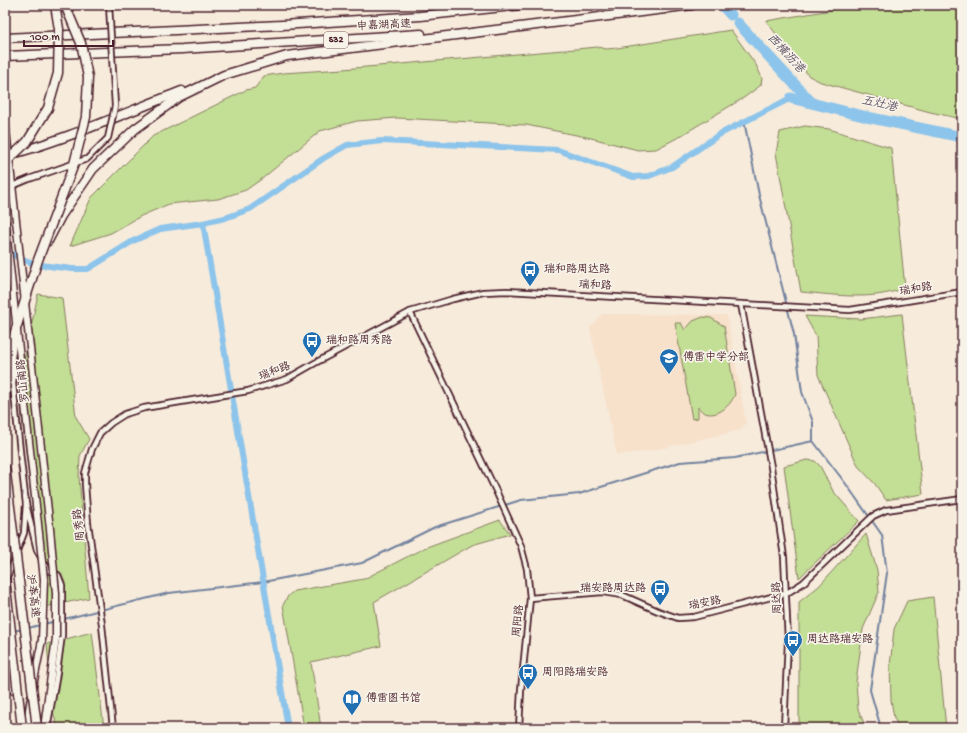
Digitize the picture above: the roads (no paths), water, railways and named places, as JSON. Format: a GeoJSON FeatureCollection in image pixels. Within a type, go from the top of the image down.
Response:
{"type":"FeatureCollection","features":[{"type":"Feature","properties":{"kind":"highway"},"geometry":{"type":"LineString","coordinates":[[5,163],[27,142],[48,108],[58,73],[59,29],[55,5]]}},
{"type":"Feature","properties":{"kind":"highway"},"geometry":{"type":"LineString","coordinates":[[5,399],[13,338],[38,260],[74,164],[86,117],[88,77],[81,43],[65,5]]}},
{"type":"Feature","properties":{"kind":"highway","name":"申嘉湖高速"},"geometry":{"type":"LineString","coordinates":[[5,38],[282,25],[420,16],[521,5]]}},
{"type":"Feature","properties":{"kind":"highway","name":"申嘉湖高速"},"geometry":{"type":"LineString","coordinates":[[5,56],[182,49],[424,34],[692,5]]}},
{"type":"Feature","properties":{"kind":"highway"},"geometry":{"type":"LineString","coordinates":[[5,156],[34,149],[224,75],[286,56],[666,9]]}},
{"type":"Feature","properties":{"kind":"highway"},"geometry":{"type":"LineString","coordinates":[[38,260],[61,216],[93,169],[135,129],[179,97],[224,75]]}},
{"type":"Feature","properties":{"kind":"highway","name":"沪奉高速"},"geometry":{"type":"LineString","coordinates":[[5,466],[37,728]]}},
{"type":"Feature","properties":{"kind":"highway"},"geometry":{"type":"LineString","coordinates":[[5,580],[22,728]]}},
{"type":"Feature","properties":{"kind":"highway"},"geometry":{"type":"LineString","coordinates":[[5,638],[22,728]]}},
{"type":"Feature","properties":{"kind":"main road","name":"罗山南路"},"geometry":{"type":"LineString","coordinates":[[5,121],[56,594],[56,638],[44,728]]}},
{"type":"Feature","properties":{"kind":"main road","name":"罗山南路"},"geometry":{"type":"LineString","coordinates":[[5,221],[44,579],[42,640],[29,710],[28,728]]}},
{"type":"Feature","properties":{"kind":"street"},"geometry":{"type":"LineString","coordinates":[[5,189],[87,159],[108,138],[116,106],[109,5]]}},
{"type":"Feature","properties":{"kind":"street","name":"瑞和路"},"geometry":{"type":"LineString","coordinates":[[92,449],[100,433],[111,423],[125,414],[144,408],[248,391],[287,379],[410,312],[483,292],[507,291],[850,310],[962,292]]}},
{"type":"Feature","properties":{"kind":"street","name":"周达路"},"geometry":{"type":"LineString","coordinates":[[741,304],[782,533],[787,593],[788,658],[784,728]]}},
{"type":"Feature","properties":{"kind":"street","name":"周阳路"},"geometry":{"type":"LineString","coordinates":[[410,312],[521,546],[527,569],[530,598],[521,690],[519,728]]}},
{"type":"Feature","properties":{"kind":"street","name":"罗山南路"},"geometry":{"type":"LineString","coordinates":[[5,338],[9,343],[15,360],[14,384],[26,504],[38,550],[48,570],[58,575],[62,585],[62,635],[47,728]]}},
{"type":"Feature","properties":{"kind":"street","name":"周秀路"},"geometry":{"type":"LineString","coordinates":[[92,449],[85,472],[85,484],[88,523],[99,600],[113,728]]}},
{"type":"Feature","properties":{"kind":"street","name":"瑞安路"},"geometry":{"type":"LineString","coordinates":[[530,598],[603,592],[622,595],[678,618],[694,617],[787,593],[803,583],[873,516],[886,510],[962,499]]}},
{"type":"Feature","properties":{"kind":"street","name":"罗山南路"},"geometry":{"type":"LineString","coordinates":[[5,580],[24,534],[26,504]]}},
{"type":"Feature","properties":{"kind":"waterway","name":"西横沥港"},"geometry":{"type":"LineString","coordinates":[[722,5],[731,15]]}},
{"type":"Feature","properties":{"kind":"waterway","name":"西横沥港"},"geometry":{"type":"LineString","coordinates":[[738,23],[812,103]]}},
{"type":"Feature","properties":{"kind":"waterway"},"geometry":{"type":"LineString","coordinates":[[5,251],[34,264],[72,269],[88,269],[133,241],[160,229],[203,223],[225,218],[250,209],[324,158],[347,145],[382,141],[558,150],[633,177],[649,176],[672,167],[720,134],[791,98]]}},
{"type":"Feature","properties":{"kind":"waterway","name":"五灶港"},"geometry":{"type":"LineString","coordinates":[[791,98],[867,117],[962,137]]}},
{"type":"Feature","properties":{"kind":"waterway"},"geometry":{"type":"LineString","coordinates":[[744,121],[759,195],[794,334],[802,392],[813,422],[813,441],[882,535],[887,573],[870,690],[881,728]]}},
{"type":"Feature","properties":{"kind":"waterway"},"geometry":{"type":"LineString","coordinates":[[203,223],[288,728]]}},
{"type":"Feature","properties":{"kind":"waterway"},"geometry":{"type":"LineString","coordinates":[[28,628],[169,593],[263,582],[362,563],[435,527],[521,500],[579,494],[680,462],[735,458],[813,441]]}},
{"type":"Feature","properties":{"kind":"waterway"},"geometry":{"type":"LineString","coordinates":[[12,631],[24,629]]}},
{"type":"Feature","properties":{"kind":"place","name":"瑞和路周达路"},"geometry":{"type":"Point","coordinates":[530,287]}},
{"type":"Feature","properties":{"kind":"place","name":"瑞和路周秀路"},"geometry":{"type":"Point","coordinates":[312,358]}},
{"type":"Feature","properties":{"kind":"place","name":"傅雷中学分部"},"geometry":{"type":"Point","coordinates":[669,375]}},
{"type":"Feature","properties":{"kind":"place","name":"瑞安路周达路"},"geometry":{"type":"Point","coordinates":[660,606]}},
{"type":"Feature","properties":{"kind":"place","name":"周达路瑞安路"},"geometry":{"type":"Point","coordinates":[793,657]}},
{"type":"Feature","properties":{"kind":"place","name":"周阳路瑞安路"},"geometry":{"type":"Point","coordinates":[528,690]}},
{"type":"Feature","properties":{"kind":"place","name":"傅雷图书馆"},"geometry":{"type":"Point","coordinates":[352,716]}}]}
